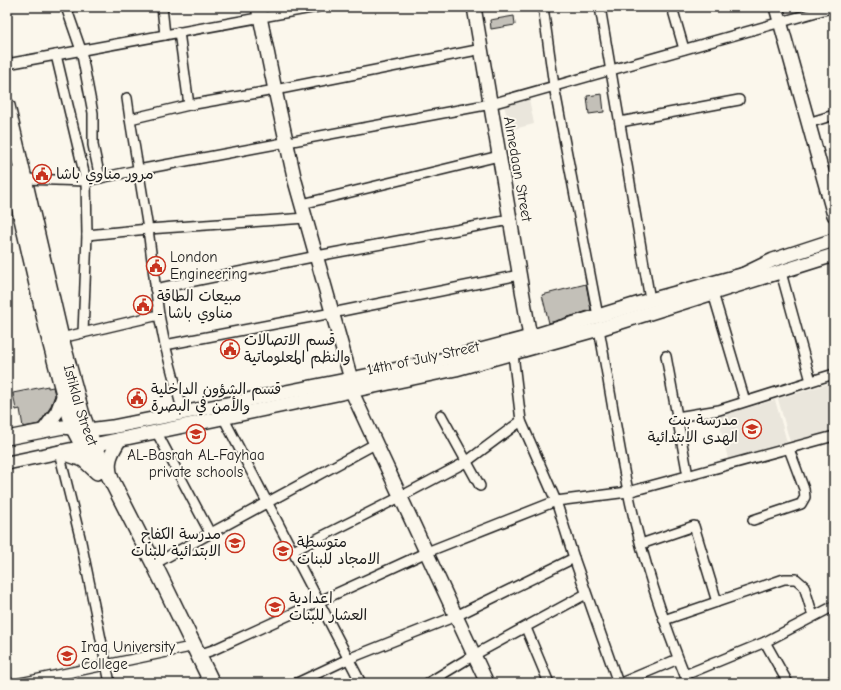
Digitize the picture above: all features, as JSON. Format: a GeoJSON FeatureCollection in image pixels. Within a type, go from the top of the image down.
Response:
{"type":"FeatureCollection","features":[{"type":"Feature","properties":{"kind":"main road","name":"Almedaan Street"},"geometry":{"type":"LineString","coordinates":[[474,7],[530,336]]}},
{"type":"Feature","properties":{"kind":"main road"},"geometry":{"type":"LineString","coordinates":[[776,7],[808,123],[830,182],[834,215]]}},
{"type":"Feature","properties":{"kind":"main road"},"geometry":{"type":"LineString","coordinates":[[259,12],[286,142],[351,385],[375,444],[427,552],[487,683]]}},
{"type":"Feature","properties":{"kind":"main road","name":"Istiklal Street"},"geometry":{"type":"LineString","coordinates":[[7,106],[15,177],[47,329],[64,394],[88,445],[97,473],[192,652],[212,683]]}},
{"type":"Feature","properties":{"kind":"main road","name":"Istiklal Street"},"geometry":{"type":"LineString","coordinates":[[7,151],[82,415],[81,430]]}},
{"type":"Feature","properties":{"kind":"main road"},"geometry":{"type":"LineString","coordinates":[[745,278],[773,260],[834,240]]}},
{"type":"Feature","properties":{"kind":"main road"},"geometry":{"type":"LineString","coordinates":[[787,269],[834,249]]}},
{"type":"Feature","properties":{"kind":"main road"},"geometry":{"type":"LineString","coordinates":[[787,269],[834,255]]}},
{"type":"Feature","properties":{"kind":"main road"},"geometry":{"type":"LineString","coordinates":[[787,269],[834,262]]}},
{"type":"Feature","properties":{"kind":"main road","name":"14th of July Street"},"geometry":{"type":"LineString","coordinates":[[7,438],[62,427],[81,430],[112,427],[183,413],[456,369],[513,354],[599,322],[650,300],[787,269]]}},
{"type":"Feature","properties":{"kind":"main road","name":"14th of July Street"},"geometry":{"type":"LineString","coordinates":[[7,463],[223,417],[351,385],[530,336],[599,322],[713,292],[745,278]]}},
{"type":"Feature","properties":{"kind":"main road"},"geometry":{"type":"LineString","coordinates":[[44,430],[56,412],[64,394]]}},
{"type":"Feature","properties":{"kind":"main road"},"geometry":{"type":"LineString","coordinates":[[112,479],[109,471],[109,459],[120,439]]}},
{"type":"Feature","properties":{"kind":"main road","name":"Istiklal Street"},"geometry":{"type":"LineString","coordinates":[[88,445],[112,479],[154,564],[192,652],[201,683]]}},
{"type":"Feature","properties":{"kind":"main road"},"geometry":{"type":"LineString","coordinates":[[59,452],[83,460],[97,473]]}},
{"type":"Feature","properties":{"kind":"street"},"geometry":{"type":"LineString","coordinates":[[66,7],[81,50],[93,113],[93,145],[100,178]]}},
{"type":"Feature","properties":{"kind":"street"},"geometry":{"type":"LineString","coordinates":[[162,7],[166,35]]}},
{"type":"Feature","properties":{"kind":"street"},"geometry":{"type":"LineString","coordinates":[[7,64],[166,35],[259,12],[317,7]]}},
{"type":"Feature","properties":{"kind":"street"},"geometry":{"type":"LineString","coordinates":[[542,7],[554,86],[599,322],[628,492],[641,544],[664,620],[686,679],[765,642],[834,606]]}},
{"type":"Feature","properties":{"kind":"street"},"geometry":{"type":"LineString","coordinates":[[600,7],[650,300]]}},
{"type":"Feature","properties":{"kind":"street"},"geometry":{"type":"LineString","coordinates":[[672,7],[684,49]]}},
{"type":"Feature","properties":{"kind":"street"},"geometry":{"type":"LineString","coordinates":[[15,177],[86,181],[491,104],[834,7]]}},
{"type":"Feature","properties":{"kind":"street"},"geometry":{"type":"LineString","coordinates":[[178,32],[189,105]]}},
{"type":"Feature","properties":{"kind":"street"},"geometry":{"type":"LineString","coordinates":[[130,119],[189,105],[275,90],[482,49]]}},
{"type":"Feature","properties":{"kind":"street"},"geometry":{"type":"LineString","coordinates":[[56,55],[86,181],[87,235],[83,333]]}},
{"type":"Feature","properties":{"kind":"street"},"geometry":{"type":"LineString","coordinates":[[128,98],[148,229],[155,289],[165,345],[183,413]]}},
{"type":"Feature","properties":{"kind":"street"},"geometry":{"type":"LineString","coordinates":[[620,122],[739,100]]}},
{"type":"Feature","properties":{"kind":"street"},"geometry":{"type":"LineString","coordinates":[[808,123],[834,115]]}},
{"type":"Feature","properties":{"kind":"street"},"geometry":{"type":"LineString","coordinates":[[302,204],[499,156]]}},
{"type":"Feature","properties":{"kind":"street"},"geometry":{"type":"LineString","coordinates":[[87,235],[148,229],[306,218]]}},
{"type":"Feature","properties":{"kind":"street"},"geometry":{"type":"LineString","coordinates":[[155,289],[317,256],[510,220]]}},
{"type":"Feature","properties":{"kind":"street"},"geometry":{"type":"LineString","coordinates":[[787,269],[811,381]]}},
{"type":"Feature","properties":{"kind":"street"},"geometry":{"type":"LineString","coordinates":[[165,345],[519,275]]}},
{"type":"Feature","properties":{"kind":"street"},"geometry":{"type":"LineString","coordinates":[[713,292],[745,401]]}},
{"type":"Feature","properties":{"kind":"street"},"geometry":{"type":"LineString","coordinates":[[61,338],[160,315]]}},
{"type":"Feature","properties":{"kind":"street"},"geometry":{"type":"LineString","coordinates":[[513,354],[521,421],[556,501],[586,594],[619,683],[678,659]]}},
{"type":"Feature","properties":{"kind":"street"},"geometry":{"type":"LineString","coordinates":[[666,356],[688,476]]}},
{"type":"Feature","properties":{"kind":"street"},"geometry":{"type":"LineString","coordinates":[[677,417],[719,410],[834,374]]}},
{"type":"Feature","properties":{"kind":"street"},"geometry":{"type":"LineString","coordinates":[[442,415],[480,486]]}},
{"type":"Feature","properties":{"kind":"street"},"geometry":{"type":"LineString","coordinates":[[223,417],[361,683]]}},
{"type":"Feature","properties":{"kind":"street"},"geometry":{"type":"LineString","coordinates":[[293,551],[466,462],[521,421]]}},
{"type":"Feature","properties":{"kind":"street"},"geometry":{"type":"LineString","coordinates":[[156,431],[210,534]]}},
{"type":"Feature","properties":{"kind":"street"},"geometry":{"type":"LineString","coordinates":[[20,683],[107,665],[212,650],[427,552],[556,501],[628,492],[834,436]]}},
{"type":"Feature","properties":{"kind":"street"},"geometry":{"type":"LineString","coordinates":[[154,564],[375,444]]}},
{"type":"Feature","properties":{"kind":"street"},"geometry":{"type":"LineString","coordinates":[[753,520],[801,504],[805,497],[804,489],[789,449]]}},
{"type":"Feature","properties":{"kind":"street"},"geometry":{"type":"LineString","coordinates":[[59,452],[76,523],[110,683]]}},
{"type":"Feature","properties":{"kind":"street"},"geometry":{"type":"LineString","coordinates":[[641,544],[694,526],[717,602]]}},
{"type":"Feature","properties":{"kind":"street"},"geometry":{"type":"LineString","coordinates":[[297,683],[348,659],[456,616],[574,558]]}},
{"type":"Feature","properties":{"kind":"street"},"geometry":{"type":"LineString","coordinates":[[664,620],[784,579],[796,579],[804,586],[813,616]]}},
{"type":"Feature","properties":{"kind":"street"},"geometry":{"type":"LineString","coordinates":[[428,683],[474,655],[586,594]]}},
{"type":"Feature","properties":{"kind":"street"},"geometry":{"type":"LineString","coordinates":[[526,628],[549,683]]}},
{"type":"Feature","properties":{"kind":"street"},"geometry":{"type":"LineString","coordinates":[[765,642],[788,683]]}},
{"type":"Feature","properties":{"kind":"street"},"geometry":{"type":"LineString","coordinates":[[828,683],[834,680]]}},
{"type":"Feature","properties":{"kind":"shaded area"},"geometry":{"type":"Polygon","coordinates":[[[529,99],[534,124],[510,130],[504,105],[529,99]]]}},
{"type":"Feature","properties":{"kind":"shaded area"},"geometry":{"type":"Polygon","coordinates":[[[834,382],[834,430],[790,442],[778,399],[834,382]]]}},
{"type":"Feature","properties":{"kind":"shaded area","name":"مدرسة بنت الهدى اﻻبتدائية"},"geometry":{"type":"Polygon","coordinates":[[[775,400],[787,442],[728,459],[718,416],[775,400]]]}},
{"type":"Feature","properties":{"kind":"building"},"geometry":{"type":"Polygon","coordinates":[[[514,16],[515,25],[491,29],[490,20],[514,16]]]}},
{"type":"Feature","properties":{"kind":"building"},"geometry":{"type":"Polygon","coordinates":[[[602,94],[604,112],[589,114],[587,96],[602,94]]]}},
{"type":"Feature","properties":{"kind":"building"},"geometry":{"type":"Polygon","coordinates":[[[586,284],[591,310],[549,323],[542,295],[586,284]]]}},
{"type":"Feature","properties":{"kind":"building"},"geometry":{"type":"Polygon","coordinates":[[[48,386],[48,388],[53,387],[55,395],[50,408],[39,424],[23,427],[20,409],[16,410],[13,393],[48,386]]]}},
{"type":"Feature","properties":{"kind":"place","name":"مرور مناوي باشا"},"geometry":{"type":"Point","coordinates":[42,174]}},
{"type":"Feature","properties":{"kind":"place","name":"London Engineering"},"geometry":{"type":"Point","coordinates":[156,266]}},
{"type":"Feature","properties":{"kind":"place","name":"مبيعات الطاقة - مناوي باشا"},"geometry":{"type":"Point","coordinates":[143,305]}},
{"type":"Feature","properties":{"kind":"place","name":"قسم الاتصالات والنظم المعلوماتية"},"geometry":{"type":"Point","coordinates":[230,349]}},
{"type":"Feature","properties":{"kind":"place","name":"قسم الشؤون الداخلية والأمن في البصرة"},"geometry":{"type":"Point","coordinates":[137,398]}},
{"type":"Feature","properties":{"kind":"place","name":"مدرسة بنت الهدى اﻻبتدائية"},"geometry":{"type":"Point","coordinates":[752,429]}},
{"type":"Feature","properties":{"kind":"place","name":"AL-Basrah AL-Fayhaa private schools"},"geometry":{"type":"Point","coordinates":[196,434]}},
{"type":"Feature","properties":{"kind":"place","name":"مدرسة الكفاح الابتدائية للبنات"},"geometry":{"type":"Point","coordinates":[235,543]}},
{"type":"Feature","properties":{"kind":"place","name":"متوسطة الامجاد للبنات"},"geometry":{"type":"Point","coordinates":[283,551]}},
{"type":"Feature","properties":{"kind":"place","name":"اعدادية العشار للبنات"},"geometry":{"type":"Point","coordinates":[275,607]}},
{"type":"Feature","properties":{"kind":"place","name":"Iraq University College"},"geometry":{"type":"Point","coordinates":[67,656]}}]}
